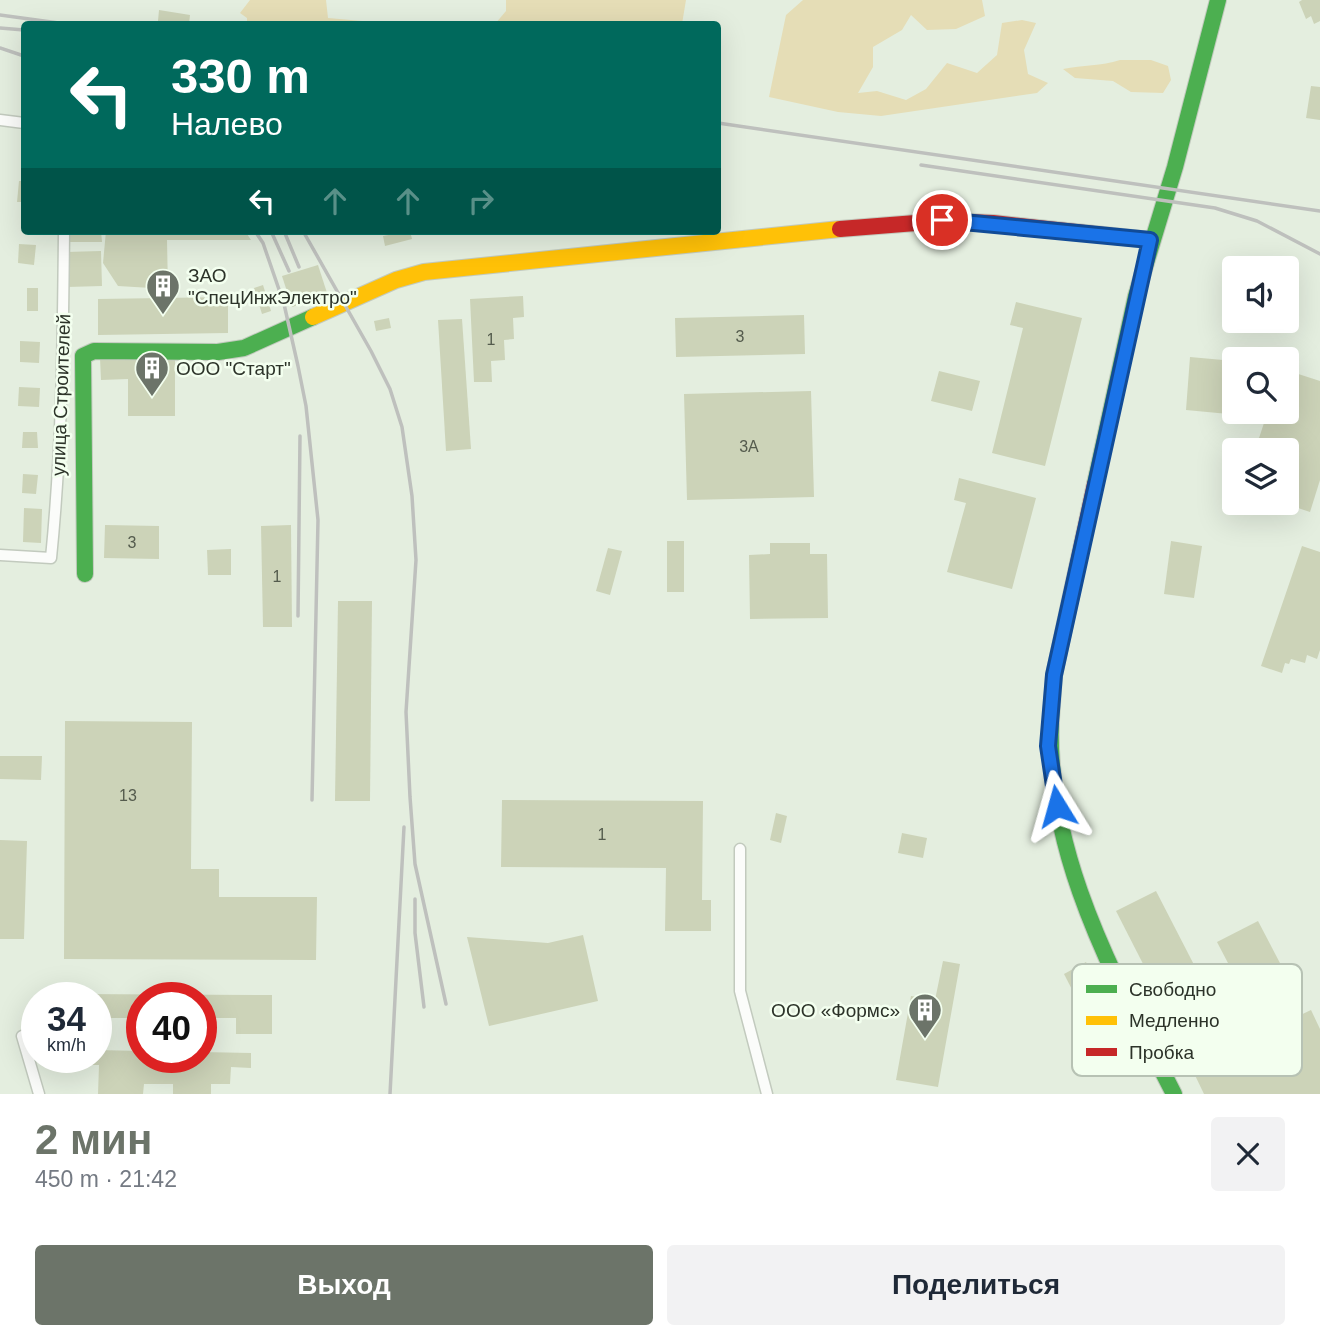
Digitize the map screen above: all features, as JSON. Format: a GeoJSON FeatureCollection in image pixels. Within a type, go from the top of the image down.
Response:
{"type":"FeatureCollection","features":[{"type":"Feature","properties":{"kind":"street"},"geometry":{"type":"LineString","coordinates":[[1109,964],[1081,901],[1065,842],[1048,746],[1054,675],[1150,240],[1175,167],[1217,0]]}},
{"type":"Feature","properties":{"kind":"street"},"geometry":{"type":"LineString","coordinates":[[0,120],[21,122]]}},
{"type":"Feature","properties":{"kind":"street"},"geometry":{"type":"LineString","coordinates":[[85,574],[83,356],[94,351],[143,349],[218,352],[244,348],[290,330],[396,280],[424,272],[748,236],[942,220],[1150,240]]}},
{"type":"Feature","properties":{"kind":"street","name":"улица Строителей"},"geometry":{"type":"LineString","coordinates":[[0,555],[51,558],[61,410],[64,235]]}},
{"type":"Feature","properties":{"kind":"street"},"geometry":{"type":"LineString","coordinates":[[740,849],[740,991],[767,1094]]}},
{"type":"Feature","properties":{"kind":"street"},"geometry":{"type":"LineString","coordinates":[[33,1073],[39,1094]]}},
{"type":"Feature","properties":{"kind":"street"},"geometry":{"type":"LineString","coordinates":[[1165,1076],[1174,1094]]}},
{"type":"Feature","properties":{"kind":"shaded area"},"geometry":{"type":"Polygon","coordinates":[[[250,0],[326,0],[328,18],[362,21],[247,21],[240,13],[250,0]]]}},
{"type":"Feature","properties":{"kind":"shaded area"},"geometry":{"type":"Polygon","coordinates":[[[506,0],[686,0],[682,21],[498,21],[506,11],[506,0]]]}},
{"type":"Feature","properties":{"kind":"shaded area"},"geometry":{"type":"Polygon","coordinates":[[[803,0],[982,0],[985,16],[956,29],[927,30],[911,15],[902,30],[873,47],[873,67],[858,93],[877,91],[906,100],[926,89],[947,63],[977,73],[997,55],[1002,23],[1022,20],[1036,23],[1024,50],[1028,74],[1048,83],[1037,93],[881,116],[838,112],[769,97],[786,15],[803,0]]]}},
{"type":"Feature","properties":{"kind":"shaded area"},"geometry":{"type":"Polygon","coordinates":[[[1151,60],[1168,66],[1171,80],[1163,93],[1131,92],[1113,81],[1075,78],[1063,69],[1106,63],[1151,60]]]}},
{"type":"Feature","properties":{"kind":"building"},"geometry":{"type":"Polygon","coordinates":[[[1320,0],[1320,21],[1314,24],[1311,16],[1306,19],[1299,2],[1320,0]]]}},
{"type":"Feature","properties":{"kind":"building"},"geometry":{"type":"Polygon","coordinates":[[[159,10],[190,15],[189,21],[158,21],[159,10]]]}},
{"type":"Feature","properties":{"kind":"building"},"geometry":{"type":"Polygon","coordinates":[[[1311,86],[1320,87],[1320,120],[1306,118],[1311,86]]]}},
{"type":"Feature","properties":{"kind":"building"},"geometry":{"type":"Polygon","coordinates":[[[19,181],[21,181],[21,202],[17,202],[19,181]]]}},
{"type":"Feature","properties":{"kind":"building"},"geometry":{"type":"Polygon","coordinates":[[[69,235],[101,235],[102,242],[70,242],[69,235]]]}},
{"type":"Feature","properties":{"kind":"building"},"geometry":{"type":"Polygon","coordinates":[[[106,235],[248,235],[251,240],[167,240],[168,289],[118,286],[103,263],[106,235]]]}},
{"type":"Feature","properties":{"kind":"building"},"geometry":{"type":"Polygon","coordinates":[[[411,235],[412,239],[385,246],[383,236],[411,235]]]}},
{"type":"Feature","properties":{"kind":"building"},"geometry":{"type":"Polygon","coordinates":[[[19,244],[36,245],[34,265],[18,263],[19,244]]]}},
{"type":"Feature","properties":{"kind":"building"},"geometry":{"type":"Polygon","coordinates":[[[101,251],[102,286],[67,287],[66,252],[101,251]]]}},
{"type":"Feature","properties":{"kind":"building"},"geometry":{"type":"Polygon","coordinates":[[[318,265],[328,296],[292,307],[282,276],[318,265]]]}},
{"type":"Feature","properties":{"kind":"building"},"geometry":{"type":"Polygon","coordinates":[[[263,285],[271,311],[262,314],[254,288],[263,285]]]}},
{"type":"Feature","properties":{"kind":"building"},"geometry":{"type":"Polygon","coordinates":[[[27,288],[38,288],[38,311],[27,311],[27,288]]]}},
{"type":"Feature","properties":{"kind":"building"},"geometry":{"type":"Polygon","coordinates":[[[523,296],[524,317],[513,318],[514,339],[504,340],[505,360],[491,361],[492,382],[474,382],[470,299],[523,296]]]}},
{"type":"Feature","properties":{"kind":"building","name":"ЗАО \"СпецИнжЭлектро\""},"geometry":{"type":"Polygon","coordinates":[[[228,297],[228,333],[98,335],[98,299],[228,297]]]}},
{"type":"Feature","properties":{"kind":"building"},"geometry":{"type":"Polygon","coordinates":[[[1016,302],[1082,318],[1045,466],[992,453],[1023,328],[1010,325],[1016,302]]]}},
{"type":"Feature","properties":{"kind":"building"},"geometry":{"type":"Polygon","coordinates":[[[804,315],[805,354],[676,357],[675,318],[804,315]]]}},
{"type":"Feature","properties":{"kind":"building"},"geometry":{"type":"Polygon","coordinates":[[[389,318],[391,328],[376,331],[374,321],[389,318]]]}},
{"type":"Feature","properties":{"kind":"building"},"geometry":{"type":"Polygon","coordinates":[[[462,319],[471,449],[446,451],[438,320],[462,319]]]}},
{"type":"Feature","properties":{"kind":"building"},"geometry":{"type":"Polygon","coordinates":[[[20,341],[40,342],[39,363],[20,362],[20,341]]]}},
{"type":"Feature","properties":{"kind":"building","name":"ООО \"Старт\""},"geometry":{"type":"Polygon","coordinates":[[[175,357],[175,416],[128,416],[128,379],[101,380],[100,358],[175,357]]]}},
{"type":"Feature","properties":{"kind":"building"},"geometry":{"type":"Polygon","coordinates":[[[1190,357],[1222,360],[1222,413],[1186,410],[1190,357]]]}},
{"type":"Feature","properties":{"kind":"building"},"geometry":{"type":"Polygon","coordinates":[[[939,371],[980,381],[972,411],[931,401],[939,371]]]}},
{"type":"Feature","properties":{"kind":"building"},"geometry":{"type":"Polygon","coordinates":[[[1299,374],[1320,381],[1320,480],[1310,512],[1299,508],[1299,438],[1259,438],[1264,424],[1299,424],[1299,374]]]}},
{"type":"Feature","properties":{"kind":"building"},"geometry":{"type":"Polygon","coordinates":[[[19,387],[40,388],[39,407],[18,406],[19,387]]]}},
{"type":"Feature","properties":{"kind":"building"},"geometry":{"type":"Polygon","coordinates":[[[811,391],[814,497],[687,500],[684,394],[811,391]]]}},
{"type":"Feature","properties":{"kind":"building"},"geometry":{"type":"Polygon","coordinates":[[[23,432],[37,432],[38,448],[22,448],[23,432]]]}},
{"type":"Feature","properties":{"kind":"building"},"geometry":{"type":"Polygon","coordinates":[[[23,474],[38,475],[36,494],[22,493],[23,474]]]}},
{"type":"Feature","properties":{"kind":"building"},"geometry":{"type":"Polygon","coordinates":[[[959,478],[1036,498],[1012,589],[947,572],[966,503],[954,500],[959,478]]]}},
{"type":"Feature","properties":{"kind":"building"},"geometry":{"type":"Polygon","coordinates":[[[24,508],[42,509],[41,543],[23,542],[24,508]]]}},
{"type":"Feature","properties":{"kind":"building"},"geometry":{"type":"Polygon","coordinates":[[[105,525],[159,526],[159,559],[104,558],[105,525]]]}},
{"type":"Feature","properties":{"kind":"building"},"geometry":{"type":"Polygon","coordinates":[[[291,525],[292,627],[263,627],[261,526],[291,525]]]}},
{"type":"Feature","properties":{"kind":"building"},"geometry":{"type":"Polygon","coordinates":[[[667,541],[684,541],[684,592],[667,592],[667,541]]]}},
{"type":"Feature","properties":{"kind":"building"},"geometry":{"type":"Polygon","coordinates":[[[1171,541],[1202,546],[1194,598],[1164,594],[1171,541]]]}},
{"type":"Feature","properties":{"kind":"building"},"geometry":{"type":"Polygon","coordinates":[[[770,543],[810,543],[810,554],[827,554],[828,618],[750,619],[749,555],[770,554],[770,543]]]}},
{"type":"Feature","properties":{"kind":"building"},"geometry":{"type":"Polygon","coordinates":[[[1302,546],[1320,552],[1320,650],[1317,659],[1307,655],[1305,663],[1291,659],[1289,664],[1285,663],[1282,673],[1261,666],[1302,546]]]}},
{"type":"Feature","properties":{"kind":"building"},"geometry":{"type":"Polygon","coordinates":[[[608,548],[622,551],[610,595],[596,591],[608,548]]]}},
{"type":"Feature","properties":{"kind":"building"},"geometry":{"type":"Polygon","coordinates":[[[231,549],[231,575],[208,575],[207,550],[231,549]]]}},
{"type":"Feature","properties":{"kind":"building"},"geometry":{"type":"Polygon","coordinates":[[[338,601],[372,601],[370,801],[335,801],[338,601]]]}},
{"type":"Feature","properties":{"kind":"building"},"geometry":{"type":"Polygon","coordinates":[[[65,721],[192,722],[191,869],[219,869],[219,897],[317,897],[316,960],[64,959],[65,721]]]}},
{"type":"Feature","properties":{"kind":"building"},"geometry":{"type":"Polygon","coordinates":[[[0,756],[42,756],[41,780],[0,779],[0,756]]]}},
{"type":"Feature","properties":{"kind":"building"},"geometry":{"type":"Polygon","coordinates":[[[502,800],[703,801],[702,900],[711,900],[711,931],[665,931],[666,868],[501,867],[502,800]]]}},
{"type":"Feature","properties":{"kind":"building"},"geometry":{"type":"Polygon","coordinates":[[[776,813],[787,816],[781,843],[770,840],[776,813]]]}},
{"type":"Feature","properties":{"kind":"building"},"geometry":{"type":"Polygon","coordinates":[[[902,833],[927,838],[923,858],[898,853],[902,833]]]}},
{"type":"Feature","properties":{"kind":"building"},"geometry":{"type":"Polygon","coordinates":[[[0,840],[27,841],[24,939],[0,939],[0,840]]]}},
{"type":"Feature","properties":{"kind":"building"},"geometry":{"type":"Polygon","coordinates":[[[1156,891],[1194,964],[1143,964],[1116,911],[1156,891]]]}},
{"type":"Feature","properties":{"kind":"building"},"geometry":{"type":"Polygon","coordinates":[[[1258,921],[1280,964],[1229,964],[1217,942],[1258,921]]]}},
{"type":"Feature","properties":{"kind":"building"},"geometry":{"type":"Polygon","coordinates":[[[583,935],[598,1001],[489,1026],[467,937],[548,943],[583,935]]]}},
{"type":"Feature","properties":{"kind":"building","name":"ООО «Формс»"},"geometry":{"type":"Polygon","coordinates":[[[943,961],[960,964],[938,1087],[896,1080],[911,996],[935,1000],[943,961]]]}},
{"type":"Feature","properties":{"kind":"building"},"geometry":{"type":"Polygon","coordinates":[[[1072,970],[1072,989],[1064,974],[1072,970]]]}},
{"type":"Feature","properties":{"kind":"building"},"geometry":{"type":"Polygon","coordinates":[[[112,994],[126,994],[126,1018],[112,1018],[112,994]]]}},
{"type":"Feature","properties":{"kind":"building"},"geometry":{"type":"Polygon","coordinates":[[[217,995],[272,995],[272,1034],[236,1034],[236,1018],[217,1018],[217,995]]]}},
{"type":"Feature","properties":{"kind":"building"},"geometry":{"type":"Polygon","coordinates":[[[1311,1010],[1320,1029],[1320,1094],[1204,1094],[1195,1076],[1302,1076],[1302,1014],[1311,1010]]]}},
{"type":"Feature","properties":{"kind":"building"},"geometry":{"type":"Polygon","coordinates":[[[112,1050],[126,1051],[126,1073],[217,1073],[217,1052],[251,1053],[251,1068],[231,1067],[230,1084],[211,1084],[211,1094],[173,1094],[173,1084],[144,1084],[143,1094],[98,1094],[99,1073],[112,1073],[112,1050]]]}},
{"type":"Feature","properties":{"kind":"railway"},"geometry":{"type":"LineString","coordinates":[[0,15],[44,21]]}},
{"type":"Feature","properties":{"kind":"railway"},"geometry":{"type":"LineString","coordinates":[[0,28],[21,30]]}},
{"type":"Feature","properties":{"kind":"railway"},"geometry":{"type":"LineString","coordinates":[[0,48],[21,55]]}},
{"type":"Feature","properties":{"kind":"railway"},"geometry":{"type":"LineString","coordinates":[[721,123],[1320,211]]}},
{"type":"Feature","properties":{"kind":"railway"},"geometry":{"type":"LineString","coordinates":[[921,165],[1215,208],[1257,221],[1320,254]]}},
{"type":"Feature","properties":{"kind":"railway"},"geometry":{"type":"LineString","coordinates":[[258,235],[263,243],[284,304],[298,366],[306,406],[318,520],[312,800]]}},
{"type":"Feature","properties":{"kind":"railway"},"geometry":{"type":"LineString","coordinates":[[273,235],[289,271]]}},
{"type":"Feature","properties":{"kind":"railway"},"geometry":{"type":"LineString","coordinates":[[286,235],[299,267]]}},
{"type":"Feature","properties":{"kind":"railway"},"geometry":{"type":"LineString","coordinates":[[305,235],[371,351],[390,389],[402,427],[412,496],[416,560],[406,712],[415,864],[446,1004]]}},
{"type":"Feature","properties":{"kind":"railway"},"geometry":{"type":"LineString","coordinates":[[298,616],[300,436]]}},
{"type":"Feature","properties":{"kind":"railway"},"geometry":{"type":"LineString","coordinates":[[390,1094],[404,827]]}},
{"type":"Feature","properties":{"kind":"railway"},"geometry":{"type":"LineString","coordinates":[[415,899],[415,933],[424,1007]]}},
{"type":"Feature","properties":{"kind":"traffic: fast"},"geometry":{"type":"LineString","coordinates":[[1095,484],[1136,296],[1175,167],[1218,0]]}},
{"type":"Feature","properties":{"kind":"traffic: fast"},"geometry":{"type":"LineString","coordinates":[[85,574],[83,356],[94,351],[218,352],[244,348],[313,317]]}},
{"type":"Feature","properties":{"kind":"traffic: fast"},"geometry":{"type":"LineString","coordinates":[[1052,704],[1051,756],[1057,807],[1085,906],[1110,964]]}},
{"type":"Feature","properties":{"kind":"traffic: fast"},"geometry":{"type":"LineString","coordinates":[[1165,1076],[1174,1094]]}},
{"type":"Feature","properties":{"kind":"traffic: slow"},"geometry":{"type":"LineString","coordinates":[[313,317],[396,280],[424,272],[840,229]]}},
{"type":"Feature","properties":{"kind":"traffic: jam"},"geometry":{"type":"LineString","coordinates":[[840,229],[941,221],[993,223],[1150,240]]}},
{"type":"Feature","properties":{"kind":"traffic: jam"},"geometry":{"type":"LineString","coordinates":[[1052,704],[1054,675],[1095,484]]}},
{"type":"Feature","properties":{"kind":"place","name":"ЗАО \"СпецИнжЭлектро\""},"geometry":{"type":"Point","coordinates":[163,316]}},
{"type":"Feature","properties":{"kind":"place","name":"ООО \"Старт\""},"geometry":{"type":"Point","coordinates":[152,398]}},
{"type":"Feature","properties":{"kind":"place","name":"ООО «Формс»"},"geometry":{"type":"Point","coordinates":[925,1040]}},
{"type":"Feature","properties":{"kind":"route"},"geometry":{"type":"LineString","coordinates":[[942,220],[1150,240],[1054,675],[1048,746],[1057,806]]}}]}
